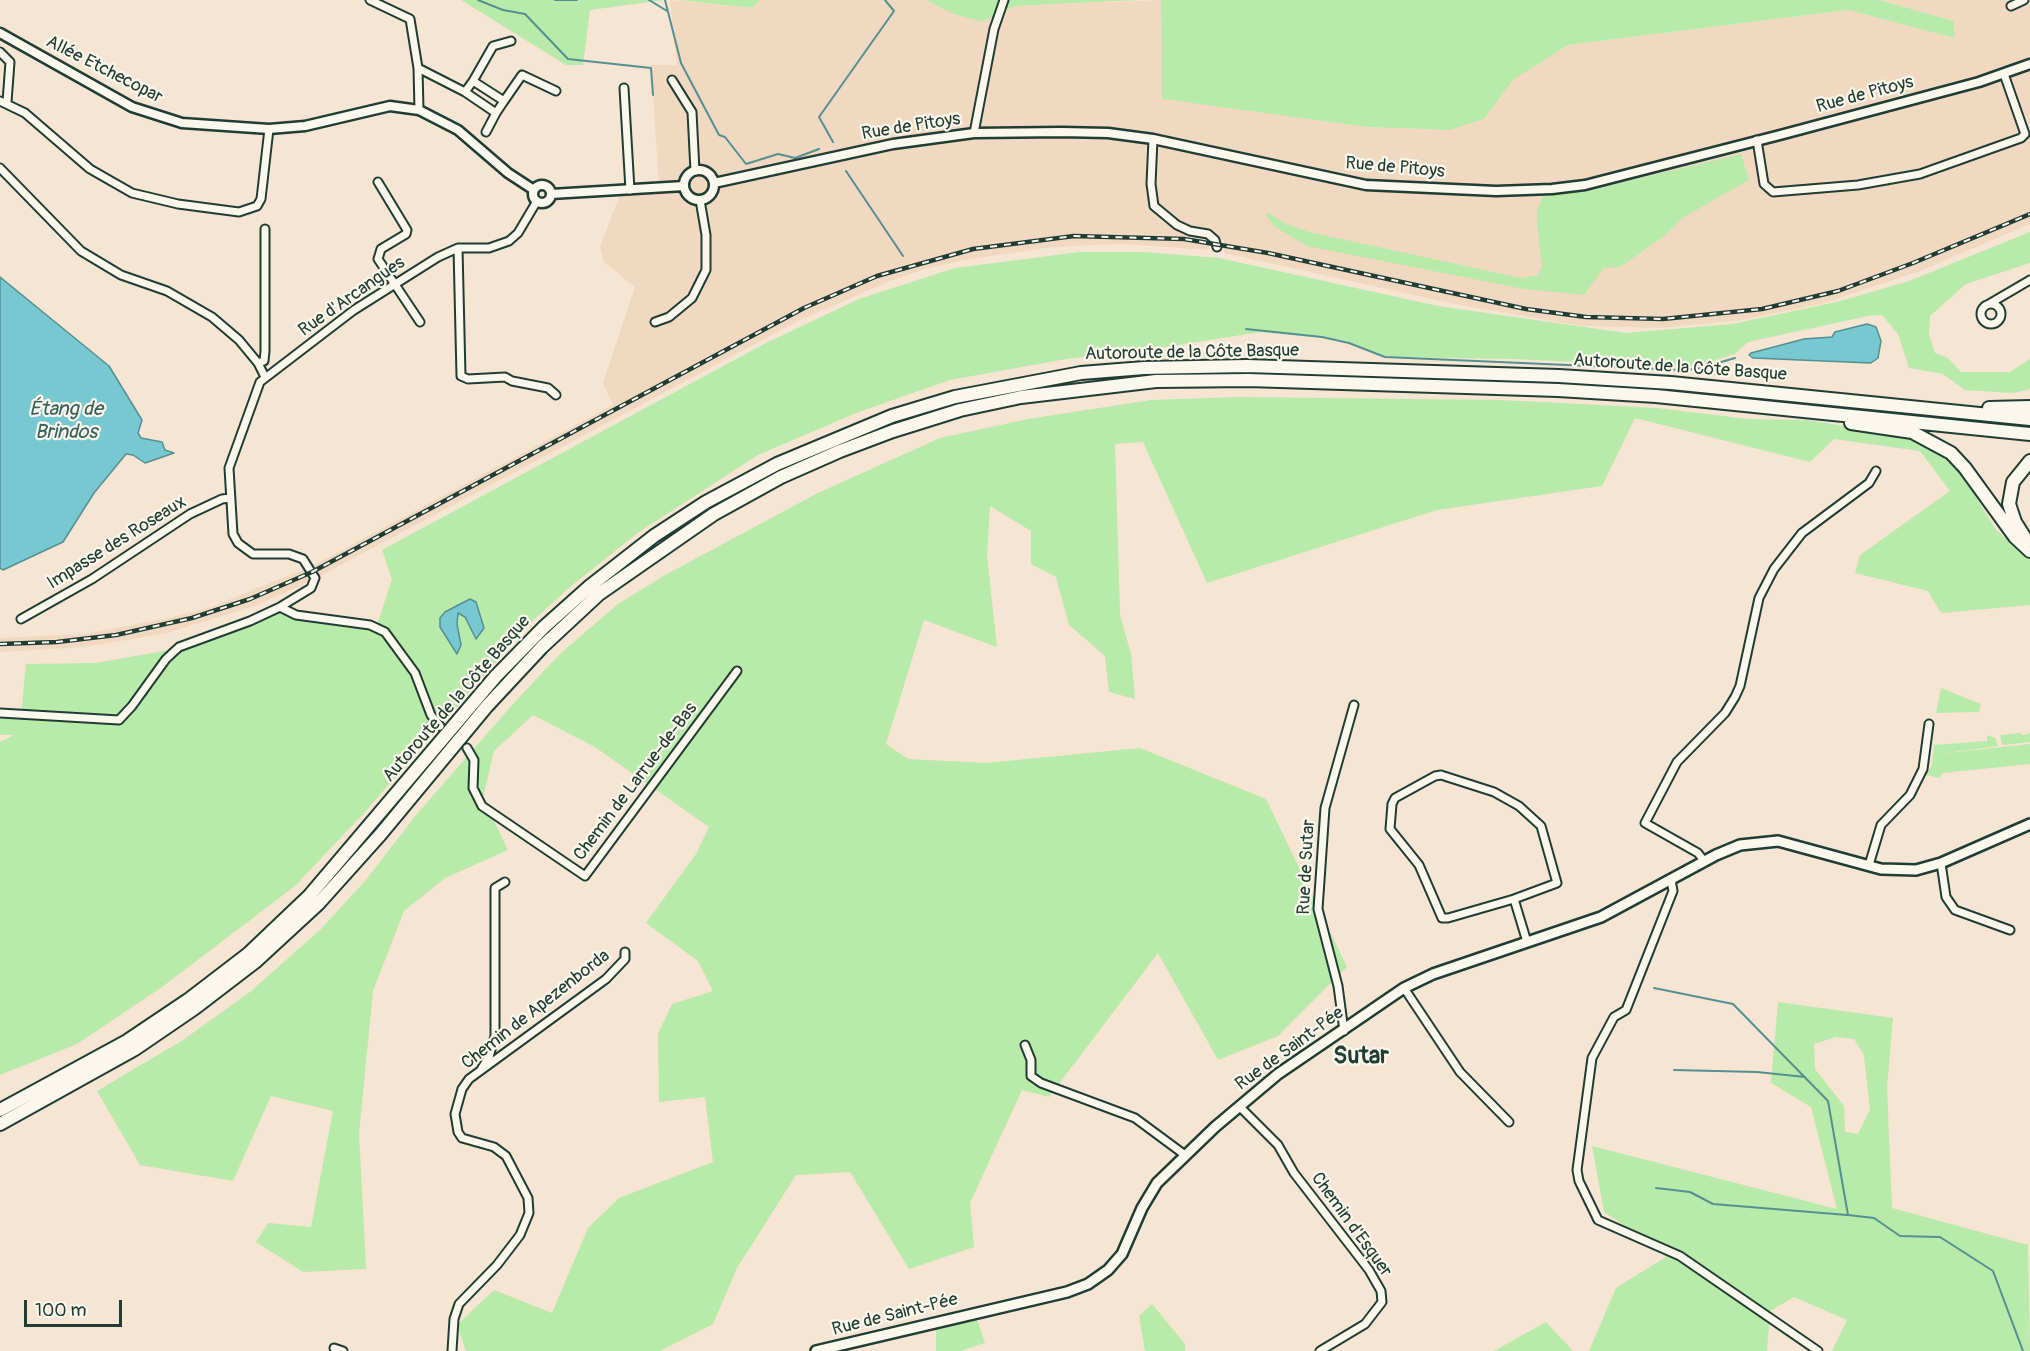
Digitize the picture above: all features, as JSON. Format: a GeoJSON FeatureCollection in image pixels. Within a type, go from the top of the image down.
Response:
{"type":"FeatureCollection","features":[{"type":"Feature","properties":{"kind":"highway","name":"Autoroute de la Côte Basque"},"geometry":{"type":"LineString","coordinates":[[0,1110],[128,1041],[248,954],[331,871],[496,676],[544,627],[590,586],[654,536],[706,502],[777,464],[892,416],[955,397],[1081,373],[1144,368],[1247,366],[1659,382],[2030,419]]}},
{"type":"Feature","properties":{"kind":"highway","name":"Autoroute de la Côte Basque"},"geometry":{"type":"LineString","coordinates":[[0,1124],[135,1049],[195,1008],[255,962],[319,903],[380,835],[487,706],[542,647],[599,594],[714,514],[781,477],[893,431],[970,408],[1021,397],[1156,381],[1249,380],[1558,390],[1820,411],[2030,434]]}},
{"type":"Feature","properties":{"kind":"highway"},"geometry":{"type":"LineString","coordinates":[[1928,408],[2030,407]]}},
{"type":"Feature","properties":{"kind":"highway"},"geometry":{"type":"LineString","coordinates":[[1820,411],[1836,421],[1912,432],[1934,442],[1965,468],[2015,537],[2030,551]]}},
{"type":"Feature","properties":{"kind":"highway"},"geometry":{"type":"LineString","coordinates":[[2030,460],[2013,483],[2009,504],[2015,522],[2030,544]]}},
{"type":"Feature","properties":{"kind":"main road"},"geometry":{"type":"LineString","coordinates":[[1527,942],[1601,917],[1633,902],[1704,861],[1740,845],[1767,840],[1794,844],[1869,865],[1901,871],[1916,870],[1941,863],[2030,824]]}},
{"type":"Feature","properties":{"kind":"main road","name":"Rue de Saint-Pée"},"geometry":{"type":"LineString","coordinates":[[816,1351],[1056,1295],[1098,1278],[1122,1254],[1142,1208],[1157,1183],[1239,1106],[1278,1074],[1404,988],[1433,974],[1527,942]]}},
{"type":"Feature","properties":{"kind":"street"},"geometry":{"type":"LineString","coordinates":[[370,0],[410,19],[418,68],[419,110],[452,126],[508,173],[534,190]]}},
{"type":"Feature","properties":{"kind":"street"},"geometry":{"type":"LineString","coordinates":[[974,133],[994,29],[1004,0]]}},
{"type":"Feature","properties":{"kind":"street"},"geometry":{"type":"LineString","coordinates":[[2011,6],[2024,0]]}},
{"type":"Feature","properties":{"kind":"street","name":"Allée Etchecopar"},"geometry":{"type":"LineString","coordinates":[[0,33],[105,93],[165,119],[213,127],[269,129],[305,126],[390,106],[419,110]]}},
{"type":"Feature","properties":{"kind":"street"},"geometry":{"type":"LineString","coordinates":[[465,92],[493,46],[511,41]]}},
{"type":"Feature","properties":{"kind":"street"},"geometry":{"type":"LineString","coordinates":[[0,52],[9,62],[4,101],[51,133],[90,170],[132,194],[168,202],[239,212],[257,206],[261,199],[269,129]]}},
{"type":"Feature","properties":{"kind":"street","name":"Rue de Pitoys"},"geometry":{"type":"LineString","coordinates":[[714,183],[893,144],[974,133],[1108,133],[1154,139],[1365,185],[1514,191],[1585,185],[2004,74],[2030,64]]}},
{"type":"Feature","properties":{"kind":"street"},"geometry":{"type":"LineString","coordinates":[[418,68],[465,92],[496,113]]}},
{"type":"Feature","properties":{"kind":"street"},"geometry":{"type":"LineString","coordinates":[[1757,140],[1764,184],[1773,192],[1858,185],[1920,174],[2016,142],[2027,134],[2004,74]]}},
{"type":"Feature","properties":{"kind":"street"},"geometry":{"type":"LineString","coordinates":[[486,132],[522,75],[556,91]]}},
{"type":"Feature","properties":{"kind":"street"},"geometry":{"type":"LineString","coordinates":[[672,80],[692,112],[695,171]]}},
{"type":"Feature","properties":{"kind":"street"},"geometry":{"type":"LineString","coordinates":[[473,81],[504,101]]}},
{"type":"Feature","properties":{"kind":"street"},"geometry":{"type":"LineString","coordinates":[[624,88],[630,190]]}},
{"type":"Feature","properties":{"kind":"street"},"geometry":{"type":"LineString","coordinates":[[1154,139],[1151,184],[1154,206],[1177,225],[1190,231],[1208,234],[1215,240],[1217,247]]}},
{"type":"Feature","properties":{"kind":"street"},"geometry":{"type":"LineString","coordinates":[[0,168],[81,250],[121,275],[167,291],[212,317],[239,340],[258,363],[264,377]]}},
{"type":"Feature","properties":{"kind":"street"},"geometry":{"type":"LineString","coordinates":[[695,171],[708,172],[714,183],[710,196],[700,200],[688,195],[684,186],[687,177],[695,171]]}},
{"type":"Feature","properties":{"kind":"street"},"geometry":{"type":"LineString","coordinates":[[378,182],[407,228],[406,234],[381,249],[378,256],[420,322]]}},
{"type":"Feature","properties":{"kind":"street"},"geometry":{"type":"LineString","coordinates":[[534,190],[544,185],[551,194]]}},
{"type":"Feature","properties":{"kind":"street"},"geometry":{"type":"LineString","coordinates":[[551,194],[684,186]]}},
{"type":"Feature","properties":{"kind":"street"},"geometry":{"type":"LineString","coordinates":[[534,190],[533,195],[537,201],[545,202],[551,194]]}},
{"type":"Feature","properties":{"kind":"street"},"geometry":{"type":"LineString","coordinates":[[655,322],[669,317],[692,298],[706,270],[706,235],[700,200]]}},
{"type":"Feature","properties":{"kind":"street","name":"Rue d'Arcangues"},"geometry":{"type":"LineString","coordinates":[[280,607],[311,588],[314,581],[312,572],[303,560],[295,555],[253,554],[238,543],[233,534],[229,468],[260,382],[394,283],[459,248],[489,248],[509,241],[518,233],[537,201]]}},
{"type":"Feature","properties":{"kind":"street"},"geometry":{"type":"LineString","coordinates":[[258,363],[264,361],[265,351],[265,230]]}},
{"type":"Feature","properties":{"kind":"street"},"geometry":{"type":"LineString","coordinates":[[459,248],[461,376],[468,379],[505,377],[512,381],[548,388],[556,395]]}},
{"type":"Feature","properties":{"kind":"street"},"geometry":{"type":"LineString","coordinates":[[1989,304],[2030,280]]}},
{"type":"Feature","properties":{"kind":"street"},"geometry":{"type":"LineString","coordinates":[[1704,861],[1698,853],[1645,823],[1677,762],[1725,713],[1735,697],[1743,676],[1759,598],[1774,569],[1797,538],[1869,483],[1876,471]]}},
{"type":"Feature","properties":{"kind":"street","name":"Impasse des Roseaux"},"geometry":{"type":"LineString","coordinates":[[21,619],[92,579],[190,514],[222,499],[230,498]]}},
{"type":"Feature","properties":{"kind":"street"},"geometry":{"type":"LineString","coordinates":[[0,713],[119,720],[179,647],[280,607],[296,615],[370,625],[385,632],[415,673],[431,715],[440,726]]}},
{"type":"Feature","properties":{"kind":"street","name":"Chemin de Larrue-de-Bas"},"geometry":{"type":"LineString","coordinates":[[467,748],[474,760],[473,788],[482,806],[585,876],[737,671]]}},
{"type":"Feature","properties":{"kind":"street","name":"Rue de Sutar"},"geometry":{"type":"LineString","coordinates":[[1344,1030],[1338,986],[1318,909],[1325,808],[1354,705]]}},
{"type":"Feature","properties":{"kind":"street"},"geometry":{"type":"LineString","coordinates":[[1869,865],[1881,825],[1910,795],[1923,769],[1929,724]]}},
{"type":"Feature","properties":{"kind":"street"},"geometry":{"type":"LineString","coordinates":[[1441,775],[1494,792],[1519,806],[1541,826],[1557,878],[1554,885],[1514,899],[1442,918],[1419,865],[1390,829],[1392,804],[1395,798],[1441,775]]}},
{"type":"Feature","properties":{"kind":"street"},"geometry":{"type":"LineString","coordinates":[[1941,863],[1946,897],[1955,910],[2010,930]]}},
{"type":"Feature","properties":{"kind":"street"},"geometry":{"type":"LineString","coordinates":[[1671,880],[1673,891],[1626,1010],[1614,1017],[1592,1058],[1577,1170],[1579,1180],[1598,1220],[1680,1256],[1818,1351]]}},
{"type":"Feature","properties":{"kind":"street"},"geometry":{"type":"LineString","coordinates":[[481,1070],[489,1057],[495,1036],[495,888],[505,882]]}},
{"type":"Feature","properties":{"kind":"street"},"geometry":{"type":"LineString","coordinates":[[1514,899],[1527,942]]}},
{"type":"Feature","properties":{"kind":"street","name":"Chemin de Apezenborda"},"geometry":{"type":"LineString","coordinates":[[453,1351],[454,1319],[459,1304],[497,1264],[520,1234],[529,1213],[528,1198],[506,1156],[494,1147],[462,1138],[458,1132],[455,1114],[462,1089],[469,1079],[618,969],[625,959],[625,952]]}},
{"type":"Feature","properties":{"kind":"street"},"geometry":{"type":"LineString","coordinates":[[1404,988],[1460,1072],[1509,1122]]}},
{"type":"Feature","properties":{"kind":"street"},"geometry":{"type":"LineString","coordinates":[[1025,1045],[1031,1060],[1031,1076],[1041,1083],[1135,1118],[1185,1155]]}},
{"type":"Feature","properties":{"kind":"street","name":"Chemin d'Esquer"},"geometry":{"type":"LineString","coordinates":[[1239,1106],[1278,1145],[1294,1173],[1369,1270],[1381,1292],[1382,1302],[1365,1324],[1320,1351]]}},
{"type":"Feature","properties":{"kind":"street"},"geometry":{"type":"LineString","coordinates":[[334,1348],[343,1351]]}},
{"type":"Feature","properties":{"kind":"shaded area"},"geometry":{"type":"Polygon","coordinates":[[[670,0],[752,8],[760,0],[926,0],[951,13],[982,22],[1015,6],[1161,0],[1163,99],[1366,127],[1450,130],[1484,119],[1513,80],[1568,45],[1848,10],[1954,38],[1954,21],[1879,0],[2030,0],[2030,224],[1920,271],[1824,303],[1742,320],[1661,328],[1583,326],[1454,304],[1224,253],[1224,240],[1210,238],[1209,250],[1125,244],[1088,245],[1043,248],[960,261],[925,269],[885,283],[796,322],[320,576],[314,565],[613,405],[603,383],[635,287],[604,262],[600,247],[620,194],[659,185],[651,65],[677,65],[670,0]]]}},
{"type":"Feature","properties":{"kind":"shaded area"},"geometry":{"type":"Polygon","coordinates":[[[305,569],[310,581],[257,605],[167,633],[85,647],[0,652],[0,638],[84,634],[164,619],[211,607],[305,569]]]}},
{"type":"Feature","properties":{"kind":"green space"},"geometry":{"type":"Polygon","coordinates":[[[461,0],[664,0],[590,10],[583,65],[566,65],[461,0]]]}},
{"type":"Feature","properties":{"kind":"green space"},"geometry":{"type":"Polygon","coordinates":[[[678,0],[760,0],[752,8],[678,0]]]}},
{"type":"Feature","properties":{"kind":"green space"},"geometry":{"type":"Polygon","coordinates":[[[926,0],[1139,0],[1015,6],[982,22],[951,13],[926,0]]]}},
{"type":"Feature","properties":{"kind":"green space"},"geometry":{"type":"Polygon","coordinates":[[[1161,0],[1879,0],[1954,21],[1954,38],[1848,10],[1568,45],[1513,80],[1484,119],[1450,130],[1366,127],[1162,99],[1161,0]]]}},
{"type":"Feature","properties":{"kind":"green space"},"geometry":{"type":"Polygon","coordinates":[[[1741,154],[1749,180],[1684,217],[1663,237],[1620,267],[1604,268],[1584,295],[1524,289],[1307,246],[1274,226],[1265,214],[1269,213],[1286,224],[1309,232],[1521,278],[1538,275],[1542,266],[1537,210],[1543,196],[1602,187],[1741,154]]]}},
{"type":"Feature","properties":{"kind":"green space"},"geometry":{"type":"Polygon","coordinates":[[[2030,232],[2030,263],[1966,284],[1930,316],[1929,334],[1935,353],[1948,358],[1961,372],[2010,372],[2030,359],[2030,389],[2014,393],[1965,390],[1943,374],[1909,368],[1898,334],[1882,315],[1748,342],[1735,354],[1693,367],[1513,359],[1388,357],[1344,340],[1260,332],[1160,348],[1066,359],[950,380],[856,413],[758,455],[639,532],[570,587],[528,625],[364,813],[295,886],[162,987],[77,1044],[0,1075],[0,742],[14,735],[0,735],[0,718],[21,717],[26,664],[95,663],[181,648],[276,612],[336,624],[376,628],[392,579],[382,550],[766,343],[859,299],[955,268],[1080,252],[1144,252],[1219,258],[1438,306],[1626,333],[1732,324],[1837,302],[1909,281],[2030,232]]]}},
{"type":"Feature","properties":{"kind":"green space"},"geometry":{"type":"Polygon","coordinates":[[[1238,397],[1501,400],[1657,408],[1748,419],[1807,420],[1905,436],[1932,445],[1963,476],[1996,530],[2030,560],[2030,605],[1941,613],[1928,591],[1855,573],[1860,555],[1950,491],[1920,451],[1834,439],[1810,462],[1635,418],[1602,486],[1437,510],[1207,583],[1143,442],[1115,444],[1120,615],[1131,654],[1135,699],[1109,692],[1105,656],[1069,625],[1056,577],[1031,564],[1031,531],[990,506],[987,556],[997,647],[924,620],[886,744],[908,759],[986,763],[1140,748],[1266,799],[1347,967],[1278,1036],[1218,1060],[1158,953],[1049,1097],[1022,1090],[970,1203],[974,1247],[909,1269],[850,1172],[796,1175],[737,1268],[713,1324],[660,1351],[466,1351],[457,1325],[494,1290],[552,1313],[588,1228],[619,1198],[713,1162],[705,1097],[659,1102],[658,1034],[672,1004],[713,991],[698,961],[646,923],[696,854],[709,827],[595,747],[533,715],[494,751],[483,798],[508,850],[445,878],[404,911],[373,991],[359,1133],[366,1269],[303,1272],[256,1242],[268,1223],[311,1227],[333,1111],[271,1096],[233,1181],[140,1165],[97,1091],[183,1040],[250,992],[321,929],[365,881],[417,814],[512,705],[560,654],[618,604],[665,575],[818,493],[940,438],[1028,419],[1151,400],[1238,397]]]}},
{"type":"Feature","properties":{"kind":"green space"},"geometry":{"type":"Polygon","coordinates":[[[1941,688],[1981,704],[1979,712],[1936,713],[1941,688]]]}},
{"type":"Feature","properties":{"kind":"green space"},"geometry":{"type":"Polygon","coordinates":[[[2020,733],[2023,735],[2030,733],[2030,742],[2002,745],[2000,735],[2020,733]]]}},
{"type":"Feature","properties":{"kind":"green space"},"geometry":{"type":"Polygon","coordinates":[[[1987,735],[1995,738],[1998,746],[1939,754],[2030,744],[2030,764],[1942,773],[1940,778],[1926,775],[1932,765],[1934,745],[1987,741],[1987,735]]]}},
{"type":"Feature","properties":{"kind":"green space"},"geometry":{"type":"Polygon","coordinates":[[[1778,1002],[1893,1018],[1887,1088],[1892,1208],[2028,1245],[2030,1351],[1832,1351],[1847,1320],[1794,1297],[1770,1311],[1767,1351],[1589,1351],[1616,1288],[1669,1255],[1604,1212],[1592,1146],[1837,1209],[1811,1107],[1771,1083],[1778,1002]],[[1836,1037],[1814,1044],[1815,1069],[1844,1106],[1845,1132],[1858,1134],[1870,1110],[1864,1055],[1854,1039],[1836,1037]]]}},
{"type":"Feature","properties":{"kind":"green space"},"geometry":{"type":"Polygon","coordinates":[[[1152,1304],[1185,1344],[1185,1351],[1145,1351],[1139,1316],[1152,1304]]]}},
{"type":"Feature","properties":{"kind":"green space"},"geometry":{"type":"Polygon","coordinates":[[[977,1319],[985,1343],[960,1351],[936,1351],[936,1330],[977,1319]]]}},
{"type":"Feature","properties":{"kind":"green space"},"geometry":{"type":"Polygon","coordinates":[[[1546,1322],[1573,1351],[1494,1351],[1546,1322]]]}},
{"type":"Feature","properties":{"kind":"water","name":"Étang de Brindos"},"geometry":{"type":"Polygon","coordinates":[[[0,277],[109,366],[142,420],[138,433],[141,438],[162,442],[165,450],[174,453],[145,463],[133,455],[126,454],[94,493],[63,542],[3,570],[0,568],[0,277]]]}},
{"type":"Feature","properties":{"kind":"water"},"geometry":{"type":"Polygon","coordinates":[[[1867,324],[1876,327],[1881,341],[1878,358],[1871,363],[1753,358],[1749,355],[1804,339],[1832,337],[1835,332],[1867,324]]]}},
{"type":"Feature","properties":{"kind":"water"},"geometry":{"type":"Polygon","coordinates":[[[470,599],[476,602],[484,628],[476,639],[465,617],[458,613],[457,624],[461,645],[457,654],[440,627],[440,618],[445,612],[470,599]]]}},
{"type":"Feature","properties":{"kind":"waterway"},"geometry":{"type":"LineString","coordinates":[[478,0],[503,10],[525,14],[568,59],[651,68],[653,95]]}},
{"type":"Feature","properties":{"kind":"waterway"},"geometry":{"type":"LineString","coordinates":[[555,0],[577,0]]}},
{"type":"Feature","properties":{"kind":"waterway"},"geometry":{"type":"LineString","coordinates":[[649,0],[667,11]]}},
{"type":"Feature","properties":{"kind":"waterway"},"geometry":{"type":"LineString","coordinates":[[665,0],[681,63],[719,135],[725,137],[746,164],[778,154],[795,158],[819,149]]}},
{"type":"Feature","properties":{"kind":"waterway"},"geometry":{"type":"LineString","coordinates":[[833,142],[819,117],[894,11],[885,0]]}},
{"type":"Feature","properties":{"kind":"waterway"},"geometry":{"type":"LineString","coordinates":[[846,171],[903,256]]}},
{"type":"Feature","properties":{"kind":"waterway"},"geometry":{"type":"LineString","coordinates":[[1246,329],[1322,337],[1349,343],[1385,357],[1681,370],[1697,369],[1735,358]]}},
{"type":"Feature","properties":{"kind":"waterway"},"geometry":{"type":"LineString","coordinates":[[1654,988],[1733,1004],[1828,1101],[1848,1215],[1874,1218],[1900,1236],[1940,1237],[1993,1271],[2023,1351]]}},
{"type":"Feature","properties":{"kind":"waterway"},"geometry":{"type":"LineString","coordinates":[[1674,1070],[1757,1072],[1805,1077]]}},
{"type":"Feature","properties":{"kind":"waterway"},"geometry":{"type":"LineString","coordinates":[[1656,1188],[1690,1192],[1713,1204],[1847,1215]]}},
{"type":"Feature","properties":{"kind":"railway"},"geometry":{"type":"LineString","coordinates":[[0,644],[57,642],[116,635],[192,618],[250,599],[312,572],[804,308],[877,276],[973,249],[1074,236],[1184,239],[1268,253],[1526,309],[1586,317],[1663,319],[1762,309],[1838,291],[1913,263],[2030,214]]}},
{"type":"Feature","properties":{"kind":"district","name":"Sutar"},"geometry":{"type":"Point","coordinates":[1361,1057]}}]}
